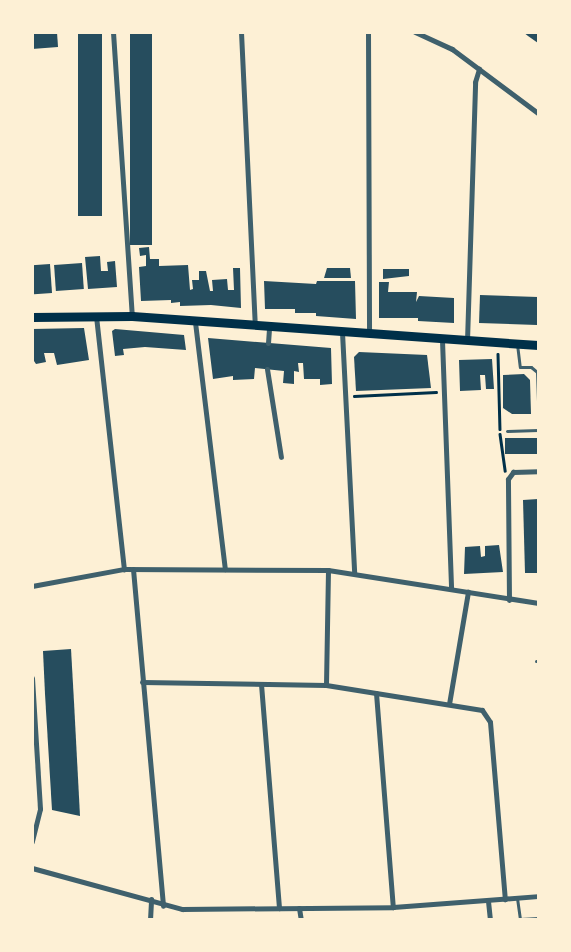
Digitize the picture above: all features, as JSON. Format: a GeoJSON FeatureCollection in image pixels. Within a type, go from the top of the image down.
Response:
{"type":"FeatureCollection","features":[{"type":"Feature","properties":{"kind":"main road"},"geometry":{"type":"LineString","coordinates":[[32,317],[132,316],[269,328],[538,345]]}},
{"type":"Feature","properties":{"kind":"street"},"geometry":{"type":"LineString","coordinates":[[113,32],[132,316]]}},
{"type":"Feature","properties":{"kind":"street"},"geometry":{"type":"LineString","coordinates":[[240,32],[255,326]]}},
{"type":"Feature","properties":{"kind":"street"},"geometry":{"type":"LineString","coordinates":[[368,32],[369,335]]}},
{"type":"Feature","properties":{"kind":"street"},"geometry":{"type":"LineString","coordinates":[[415,32],[452,49],[538,113]]}},
{"type":"Feature","properties":{"kind":"street"},"geometry":{"type":"LineString","coordinates":[[467,342],[475,82],[479,69]]}},
{"type":"Feature","properties":{"kind":"street"},"geometry":{"type":"LineString","coordinates":[[96,315],[124,569]]}},
{"type":"Feature","properties":{"kind":"street"},"geometry":{"type":"LineString","coordinates":[[194,322],[225,569]]}},
{"type":"Feature","properties":{"kind":"street"},"geometry":{"type":"LineString","coordinates":[[268,343],[269,328]]}},
{"type":"Feature","properties":{"kind":"street"},"geometry":{"type":"LineString","coordinates":[[342,332],[354,573]]}},
{"type":"Feature","properties":{"kind":"street"},"geometry":{"type":"LineString","coordinates":[[442,340],[451,589]]}},
{"type":"Feature","properties":{"kind":"street"},"geometry":{"type":"LineString","coordinates":[[267,370],[281,457]]}},
{"type":"Feature","properties":{"kind":"street"},"geometry":{"type":"LineString","coordinates":[[509,600],[508,479],[513,472],[538,471]]}},
{"type":"Feature","properties":{"kind":"street"},"geometry":{"type":"LineString","coordinates":[[32,586],[124,569],[328,570],[509,600],[538,603]]}},
{"type":"Feature","properties":{"kind":"street"},"geometry":{"type":"LineString","coordinates":[[133,569],[163,906]]}},
{"type":"Feature","properties":{"kind":"street"},"geometry":{"type":"LineString","coordinates":[[326,685],[328,570]]}},
{"type":"Feature","properties":{"kind":"street"},"geometry":{"type":"LineString","coordinates":[[449,704],[468,592]]}},
{"type":"Feature","properties":{"kind":"street"},"geometry":{"type":"LineString","coordinates":[[32,678],[40,809],[32,842]]}},
{"type":"Feature","properties":{"kind":"street"},"geometry":{"type":"LineString","coordinates":[[142,682],[326,685],[482,710],[488,715],[506,899]]}},
{"type":"Feature","properties":{"kind":"street"},"geometry":{"type":"LineString","coordinates":[[261,684],[279,908]]}},
{"type":"Feature","properties":{"kind":"street"},"geometry":{"type":"LineString","coordinates":[[376,693],[392,907]]}},
{"type":"Feature","properties":{"kind":"street"},"geometry":{"type":"LineString","coordinates":[[32,868],[151,899],[163,906],[182,909],[392,907],[538,896]]}},
{"type":"Feature","properties":{"kind":"street"},"geometry":{"type":"LineString","coordinates":[[150,920],[151,899]]}},
{"type":"Feature","properties":{"kind":"street"},"geometry":{"type":"LineString","coordinates":[[488,901],[490,920]]}},
{"type":"Feature","properties":{"kind":"street"},"geometry":{"type":"LineString","coordinates":[[299,908],[300,920]]}},
{"type":"Feature","properties":{"kind":"lane"},"geometry":{"type":"LineString","coordinates":[[517,344],[520,367],[538,367]]}},
{"type":"Feature","properties":{"kind":"lane"},"geometry":{"type":"LineString","coordinates":[[532,367],[537,372],[538,405]]}},
{"type":"Feature","properties":{"kind":"lane"},"geometry":{"type":"LineString","coordinates":[[506,432],[538,430]]}},
{"type":"Feature","properties":{"kind":"lane"},"geometry":{"type":"LineString","coordinates":[[517,898],[520,919],[538,918]]}},
{"type":"Feature","properties":{"kind":"path"},"geometry":{"type":"LineString","coordinates":[[496,354],[505,470]]}},
{"type":"Feature","properties":{"kind":"path"},"geometry":{"type":"LineString","coordinates":[[346,396],[445,392]]}},
{"type":"Feature","properties":{"kind":"building"},"geometry":{"type":"Polygon","coordinates":[[[32,32],[57,32],[58,47],[32,49],[32,32]]]}},
{"type":"Feature","properties":{"kind":"building"},"geometry":{"type":"Polygon","coordinates":[[[78,32],[102,32],[102,216],[78,216],[78,32]]]}},
{"type":"Feature","properties":{"kind":"building"},"geometry":{"type":"Polygon","coordinates":[[[130,32],[152,32],[152,245],[130,245],[130,32]]]}},
{"type":"Feature","properties":{"kind":"building"},"geometry":{"type":"Polygon","coordinates":[[[523,32],[538,32],[538,43],[528,36],[523,32]]]}},
{"type":"Feature","properties":{"kind":"building"},"geometry":{"type":"Polygon","coordinates":[[[149,247],[150,259],[159,259],[159,266],[188,265],[190,290],[193,289],[192,280],[199,280],[199,271],[206,271],[210,291],[213,291],[212,280],[227,279],[228,290],[234,290],[233,268],[240,268],[241,308],[211,305],[180,306],[180,302],[171,303],[171,300],[141,301],[139,267],[146,266],[146,255],[140,256],[139,248],[149,247]]]}},
{"type":"Feature","properties":{"kind":"building"},"geometry":{"type":"Polygon","coordinates":[[[100,256],[101,271],[108,271],[107,262],[115,261],[117,287],[88,289],[85,257],[100,256]]]}},
{"type":"Feature","properties":{"kind":"building"},"geometry":{"type":"Polygon","coordinates":[[[82,263],[84,289],[56,291],[54,265],[82,263]]]}},
{"type":"Feature","properties":{"kind":"building"},"geometry":{"type":"Polygon","coordinates":[[[50,264],[52,293],[34,294],[32,265],[50,264]]]}},
{"type":"Feature","properties":{"kind":"building"},"geometry":{"type":"Polygon","coordinates":[[[327,268],[350,268],[351,278],[324,278],[327,268]]]}},
{"type":"Feature","properties":{"kind":"building"},"geometry":{"type":"Polygon","coordinates":[[[383,269],[409,269],[409,276],[383,279],[383,269]]]}},
{"type":"Feature","properties":{"kind":"building"},"geometry":{"type":"Polygon","coordinates":[[[264,281],[316,284],[317,281],[355,281],[356,319],[316,316],[316,313],[295,313],[295,309],[265,309],[264,281]]]}},
{"type":"Feature","properties":{"kind":"building"},"geometry":{"type":"Polygon","coordinates":[[[379,282],[389,282],[388,292],[417,292],[416,302],[419,296],[454,298],[454,323],[418,321],[418,318],[379,318],[379,282]]]}},
{"type":"Feature","properties":{"kind":"building"},"geometry":{"type":"Polygon","coordinates":[[[480,295],[538,297],[537,325],[479,323],[480,295]]]}},
{"type":"Feature","properties":{"kind":"building"},"geometry":{"type":"Polygon","coordinates":[[[84,328],[89,360],[57,365],[54,353],[44,353],[46,362],[36,364],[32,358],[32,329],[84,328]]]}},
{"type":"Feature","properties":{"kind":"building"},"geometry":{"type":"Polygon","coordinates":[[[115,329],[184,335],[186,350],[145,347],[123,349],[124,355],[115,356],[112,331],[115,329]]]}},
{"type":"Feature","properties":{"kind":"building"},"geometry":{"type":"Polygon","coordinates":[[[208,338],[331,348],[332,384],[320,385],[320,379],[304,379],[303,363],[298,363],[299,372],[294,371],[294,384],[283,383],[284,371],[255,368],[254,379],[233,380],[233,376],[213,379],[208,338]]]}},
{"type":"Feature","properties":{"kind":"building"},"geometry":{"type":"Polygon","coordinates":[[[359,352],[427,355],[431,388],[356,391],[354,357],[359,352]]]}},
{"type":"Feature","properties":{"kind":"building"},"geometry":{"type":"Polygon","coordinates":[[[492,359],[494,389],[486,389],[485,375],[480,375],[481,390],[460,391],[459,360],[492,359]]]}},
{"type":"Feature","properties":{"kind":"building"},"geometry":{"type":"Polygon","coordinates":[[[524,374],[530,380],[531,414],[512,414],[503,408],[503,375],[524,374]]]}},
{"type":"Feature","properties":{"kind":"building"},"geometry":{"type":"Polygon","coordinates":[[[505,438],[538,438],[538,454],[505,454],[505,438]]]}},
{"type":"Feature","properties":{"kind":"building"},"geometry":{"type":"Polygon","coordinates":[[[538,499],[538,573],[525,573],[523,500],[538,499]]]}},
{"type":"Feature","properties":{"kind":"building"},"geometry":{"type":"Polygon","coordinates":[[[499,545],[503,572],[464,574],[465,547],[480,546],[481,557],[485,556],[485,546],[499,545]]]}},
{"type":"Feature","properties":{"kind":"building"},"geometry":{"type":"Polygon","coordinates":[[[71,649],[80,816],[52,810],[45,694],[43,651],[71,649]]]}}]}
